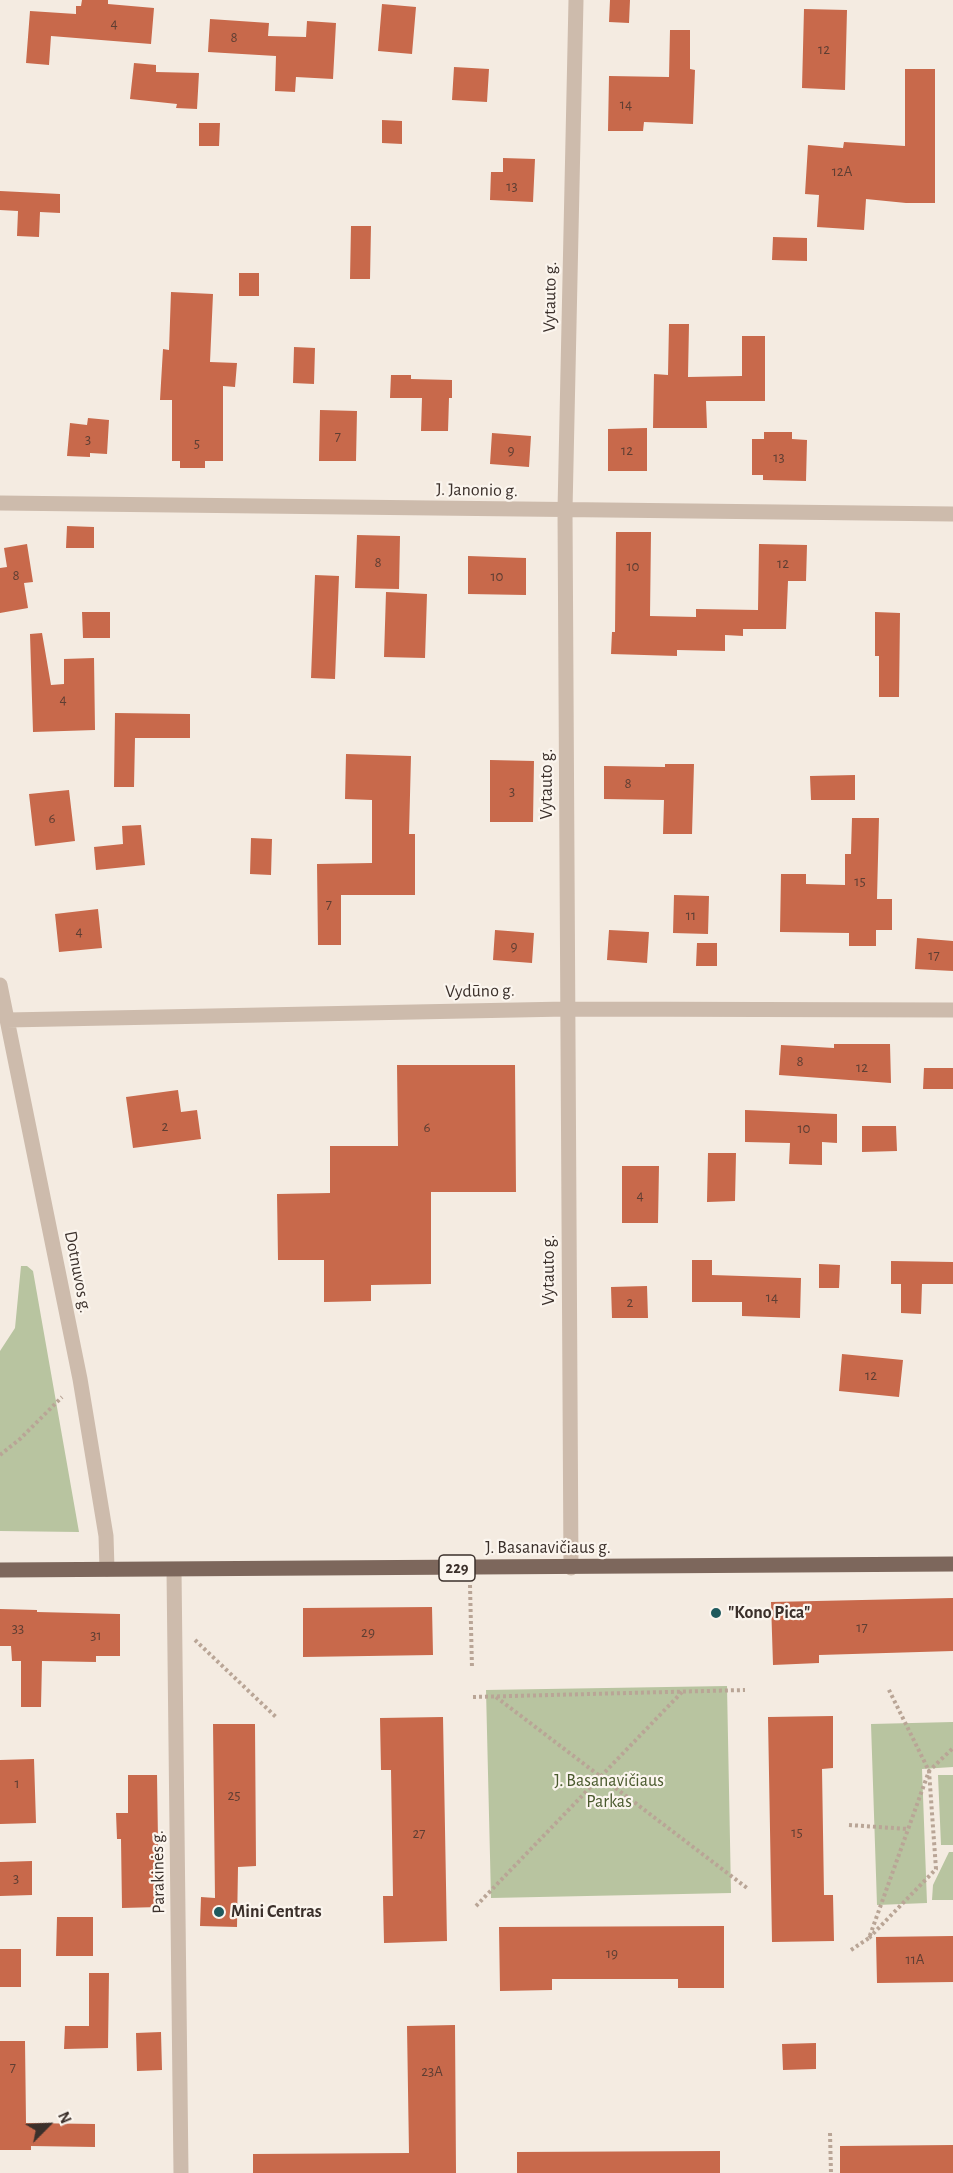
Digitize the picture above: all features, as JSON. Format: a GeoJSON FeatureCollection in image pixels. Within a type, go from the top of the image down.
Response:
{"type":"FeatureCollection","features":[{"type":"Feature","properties":{"kind":"main road","name":"J. Basanavičiaus g."},"geometry":{"type":"LineString","coordinates":[[0,1570],[953,1564]]}},
{"type":"Feature","properties":{"kind":"street","name":"Vytauto g."},"geometry":{"type":"LineString","coordinates":[[571,1568],[565,510],[576,0]]}},
{"type":"Feature","properties":{"kind":"street","name":"J. Janonio g."},"geometry":{"type":"LineString","coordinates":[[0,503],[953,514]]}},
{"type":"Feature","properties":{"kind":"street","name":"Dotnuvos g."},"geometry":{"type":"LineString","coordinates":[[0,985],[80,1379],[106,1536],[107,1569]]}},
{"type":"Feature","properties":{"kind":"street","name":"Vydūno g."},"geometry":{"type":"LineString","coordinates":[[7,1020],[567,1009],[953,1010]]}},
{"type":"Feature","properties":{"kind":"street","name":"Parakinės g."},"geometry":{"type":"LineString","coordinates":[[174,1570],[181,2173]]}},
{"type":"Feature","properties":{"kind":"path"},"geometry":{"type":"LineString","coordinates":[[0,1455],[20,1439],[80,1379]]}},
{"type":"Feature","properties":{"kind":"path"},"geometry":{"type":"LineString","coordinates":[[470,1568],[472,1668]]}},
{"type":"Feature","properties":{"kind":"path"},"geometry":{"type":"LineString","coordinates":[[174,1620],[277,1718]]}},
{"type":"Feature","properties":{"kind":"path"},"geometry":{"type":"LineString","coordinates":[[851,1950],[869,1938],[936,1869],[929,1771],[888,1688]]}},
{"type":"Feature","properties":{"kind":"path"},"geometry":{"type":"LineString","coordinates":[[473,1697],[745,1690]]}},
{"type":"Feature","properties":{"kind":"path"},"geometry":{"type":"LineString","coordinates":[[476,1906],[682,1692]]}},
{"type":"Feature","properties":{"kind":"path"},"geometry":{"type":"LineString","coordinates":[[496,1697],[747,1888]]}},
{"type":"Feature","properties":{"kind":"path"},"geometry":{"type":"LineString","coordinates":[[869,1938],[929,1771],[953,1748]]}},
{"type":"Feature","properties":{"kind":"path"},"geometry":{"type":"LineString","coordinates":[[849,1825],[908,1829]]}},
{"type":"Feature","properties":{"kind":"path"},"geometry":{"type":"LineString","coordinates":[[830,2133],[831,2173]]}},
{"type":"Feature","properties":{"kind":"green space"},"geometry":{"type":"Polygon","coordinates":[[[21,1266],[27,1266],[33,1271],[79,1532],[0,1531],[0,1351],[15,1328],[21,1266]]]}},
{"type":"Feature","properties":{"kind":"green space","name":"J. Basanavičiaus Parkas"},"geometry":{"type":"Polygon","coordinates":[[[727,1686],[731,1893],[491,1898],[486,1690],[727,1686]]]}},
{"type":"Feature","properties":{"kind":"green space"},"geometry":{"type":"Polygon","coordinates":[[[953,1722],[953,1767],[922,1769],[927,1903],[877,1905],[871,1724],[953,1722]]]}},
{"type":"Feature","properties":{"kind":"green space"},"geometry":{"type":"Polygon","coordinates":[[[938,1775],[953,1775],[953,1845],[941,1845],[938,1775]]]}},
{"type":"Feature","properties":{"kind":"green space"},"geometry":{"type":"Polygon","coordinates":[[[949,1852],[953,1852],[953,1900],[932,1900],[933,1885],[949,1852]]]}},
{"type":"Feature","properties":{"kind":"building"},"geometry":{"type":"Polygon","coordinates":[[[82,0],[108,0],[108,4],[154,8],[151,44],[51,36],[49,65],[26,63],[30,11],[76,14],[76,6],[81,6],[82,0]]]}},
{"type":"Feature","properties":{"kind":"building"},"geometry":{"type":"Polygon","coordinates":[[[610,0],[630,0],[629,23],[609,22],[610,0]]]}},
{"type":"Feature","properties":{"kind":"building"},"geometry":{"type":"Polygon","coordinates":[[[382,4],[416,7],[412,54],[378,51],[382,4]]]}},
{"type":"Feature","properties":{"kind":"building"},"geometry":{"type":"Polygon","coordinates":[[[804,9],[847,10],[845,90],[802,88],[804,9]]]}},
{"type":"Feature","properties":{"kind":"building"},"geometry":{"type":"Polygon","coordinates":[[[210,19],[269,23],[268,36],[306,37],[307,21],[336,23],[333,79],[296,77],[295,92],[275,91],[276,56],[208,52],[210,19]]]}},
{"type":"Feature","properties":{"kind":"building"},"geometry":{"type":"Polygon","coordinates":[[[670,30],[690,30],[690,69],[695,70],[693,124],[644,122],[643,131],[608,131],[609,76],[669,77],[670,30]]]}},
{"type":"Feature","properties":{"kind":"building"},"geometry":{"type":"Polygon","coordinates":[[[134,63],[156,65],[156,72],[199,73],[197,109],[176,108],[177,104],[130,99],[134,63]]]}},
{"type":"Feature","properties":{"kind":"building"},"geometry":{"type":"Polygon","coordinates":[[[454,67],[489,69],[487,102],[452,100],[454,67]]]}},
{"type":"Feature","properties":{"kind":"building"},"geometry":{"type":"Polygon","coordinates":[[[905,69],[935,69],[935,203],[866,199],[864,230],[817,227],[819,195],[805,194],[808,145],[843,148],[844,142],[905,146],[905,69]]]}},
{"type":"Feature","properties":{"kind":"building"},"geometry":{"type":"Polygon","coordinates":[[[382,120],[402,121],[402,144],[382,143],[382,120]]]}},
{"type":"Feature","properties":{"kind":"building"},"geometry":{"type":"Polygon","coordinates":[[[199,123],[220,123],[219,146],[199,146],[199,123]]]}},
{"type":"Feature","properties":{"kind":"building"},"geometry":{"type":"Polygon","coordinates":[[[503,158],[535,159],[533,202],[490,200],[491,172],[503,172],[503,158]]]}},
{"type":"Feature","properties":{"kind":"building"},"geometry":{"type":"Polygon","coordinates":[[[0,191],[60,194],[60,213],[40,212],[39,237],[17,236],[18,211],[0,210],[0,191]]]}},
{"type":"Feature","properties":{"kind":"building"},"geometry":{"type":"Polygon","coordinates":[[[351,226],[371,226],[370,279],[350,279],[351,226]]]}},
{"type":"Feature","properties":{"kind":"building"},"geometry":{"type":"Polygon","coordinates":[[[773,237],[807,238],[807,261],[772,260],[773,237]]]}},
{"type":"Feature","properties":{"kind":"building"},"geometry":{"type":"Polygon","coordinates":[[[239,273],[259,273],[259,296],[239,296],[239,273]]]}},
{"type":"Feature","properties":{"kind":"building"},"geometry":{"type":"Polygon","coordinates":[[[171,292],[213,294],[210,362],[237,363],[235,387],[223,386],[223,461],[205,461],[205,468],[180,468],[180,461],[172,461],[172,400],[160,400],[163,349],[169,350],[171,292]]]}},
{"type":"Feature","properties":{"kind":"building"},"geometry":{"type":"Polygon","coordinates":[[[669,324],[689,324],[688,377],[742,376],[742,336],[765,336],[765,401],[706,401],[707,428],[653,428],[654,374],[668,375],[669,324]]]}},
{"type":"Feature","properties":{"kind":"building"},"geometry":{"type":"Polygon","coordinates":[[[294,347],[315,348],[314,384],[293,383],[294,347]]]}},
{"type":"Feature","properties":{"kind":"building"},"geometry":{"type":"Polygon","coordinates":[[[391,375],[411,375],[411,379],[452,380],[448,431],[421,431],[422,398],[390,398],[391,375]]]}},
{"type":"Feature","properties":{"kind":"building"},"geometry":{"type":"Polygon","coordinates":[[[320,410],[357,411],[356,461],[319,461],[320,410]]]}},
{"type":"Feature","properties":{"kind":"building"},"geometry":{"type":"Polygon","coordinates":[[[88,418],[109,420],[107,454],[90,453],[90,457],[67,456],[70,423],[87,425],[88,418]]]}},
{"type":"Feature","properties":{"kind":"building"},"geometry":{"type":"Polygon","coordinates":[[[647,428],[647,471],[608,471],[608,429],[647,428]]]}},
{"type":"Feature","properties":{"kind":"building"},"geometry":{"type":"Polygon","coordinates":[[[764,432],[792,432],[792,439],[807,440],[806,481],[763,480],[763,475],[752,475],[752,439],[764,439],[764,432]]]}},
{"type":"Feature","properties":{"kind":"building"},"geometry":{"type":"Polygon","coordinates":[[[492,433],[531,436],[529,467],[490,464],[492,433]]]}},
{"type":"Feature","properties":{"kind":"building"},"geometry":{"type":"Polygon","coordinates":[[[67,526],[94,527],[94,548],[66,548],[67,526]]]}},
{"type":"Feature","properties":{"kind":"building"},"geometry":{"type":"Polygon","coordinates":[[[616,532],[651,532],[650,616],[696,617],[696,609],[758,610],[759,544],[807,545],[806,581],[788,581],[786,629],[743,629],[743,636],[725,635],[725,651],[677,650],[677,656],[611,654],[612,632],[615,632],[616,532]]]}},
{"type":"Feature","properties":{"kind":"building"},"geometry":{"type":"Polygon","coordinates":[[[357,535],[400,536],[399,589],[355,588],[357,535]]]}},
{"type":"Feature","properties":{"kind":"building"},"geometry":{"type":"Polygon","coordinates":[[[27,544],[33,582],[24,583],[28,608],[0,613],[0,568],[7,567],[4,548],[27,544]]]}},
{"type":"Feature","properties":{"kind":"building"},"geometry":{"type":"Polygon","coordinates":[[[468,556],[526,558],[526,595],[468,594],[468,556]]]}},
{"type":"Feature","properties":{"kind":"building"},"geometry":{"type":"Polygon","coordinates":[[[315,575],[339,576],[335,679],[311,678],[315,575]]]}},
{"type":"Feature","properties":{"kind":"building"},"geometry":{"type":"Polygon","coordinates":[[[386,592],[427,594],[425,658],[384,657],[386,592]]]}},
{"type":"Feature","properties":{"kind":"building"},"geometry":{"type":"Polygon","coordinates":[[[82,612],[110,612],[110,638],[83,638],[82,612]]]}},
{"type":"Feature","properties":{"kind":"building"},"geometry":{"type":"Polygon","coordinates":[[[875,612],[900,613],[899,697],[879,697],[879,656],[875,656],[875,612]]]}},
{"type":"Feature","properties":{"kind":"building"},"geometry":{"type":"Polygon","coordinates":[[[42,633],[51,685],[64,684],[64,659],[94,658],[95,730],[33,732],[30,634],[42,633]]]}},
{"type":"Feature","properties":{"kind":"building"},"geometry":{"type":"Polygon","coordinates":[[[115,713],[190,714],[190,738],[135,738],[134,787],[114,787],[115,713]]]}},
{"type":"Feature","properties":{"kind":"building"},"geometry":{"type":"Polygon","coordinates":[[[346,754],[411,756],[409,834],[415,834],[415,895],[341,895],[341,945],[318,945],[317,864],[372,863],[372,800],[345,799],[346,754]]]}},
{"type":"Feature","properties":{"kind":"building"},"geometry":{"type":"Polygon","coordinates":[[[490,760],[534,761],[533,822],[490,822],[490,760]]]}},
{"type":"Feature","properties":{"kind":"building"},"geometry":{"type":"Polygon","coordinates":[[[665,764],[694,764],[692,834],[663,834],[664,800],[604,799],[604,766],[665,767],[665,764]]]}},
{"type":"Feature","properties":{"kind":"building"},"geometry":{"type":"Polygon","coordinates":[[[855,775],[855,800],[811,800],[810,776],[855,775]]]}},
{"type":"Feature","properties":{"kind":"building"},"geometry":{"type":"Polygon","coordinates":[[[69,790],[75,841],[35,846],[29,794],[69,790]]]}},
{"type":"Feature","properties":{"kind":"building"},"geometry":{"type":"Polygon","coordinates":[[[852,818],[879,818],[877,899],[892,899],[892,930],[876,930],[876,946],[849,946],[849,933],[780,932],[781,874],[806,874],[806,884],[845,885],[845,854],[851,854],[852,818]]]}},
{"type":"Feature","properties":{"kind":"building"},"geometry":{"type":"Polygon","coordinates":[[[141,825],[145,865],[96,870],[94,847],[123,844],[122,826],[141,825]]]}},
{"type":"Feature","properties":{"kind":"building"},"geometry":{"type":"Polygon","coordinates":[[[251,838],[272,839],[271,875],[250,874],[251,838]]]}},
{"type":"Feature","properties":{"kind":"building"},"geometry":{"type":"Polygon","coordinates":[[[674,895],[709,896],[708,934],[673,933],[674,895]]]}},
{"type":"Feature","properties":{"kind":"building"},"geometry":{"type":"Polygon","coordinates":[[[98,909],[102,948],[59,952],[55,914],[98,909]]]}},
{"type":"Feature","properties":{"kind":"building"},"geometry":{"type":"Polygon","coordinates":[[[495,930],[534,933],[532,963],[493,960],[495,930]]]}},
{"type":"Feature","properties":{"kind":"building"},"geometry":{"type":"Polygon","coordinates":[[[609,930],[649,932],[647,963],[607,960],[609,930]]]}},
{"type":"Feature","properties":{"kind":"building"},"geometry":{"type":"Polygon","coordinates":[[[917,938],[953,941],[953,971],[915,969],[917,938]]]}},
{"type":"Feature","properties":{"kind":"building"},"geometry":{"type":"Polygon","coordinates":[[[697,943],[717,943],[717,966],[696,966],[697,943]]]}},
{"type":"Feature","properties":{"kind":"building"},"geometry":{"type":"Polygon","coordinates":[[[834,1044],[890,1044],[891,1083],[779,1075],[781,1045],[834,1048],[834,1044]]]}},
{"type":"Feature","properties":{"kind":"building"},"geometry":{"type":"Polygon","coordinates":[[[397,1065],[515,1065],[516,1192],[431,1192],[431,1284],[371,1285],[371,1301],[324,1302],[324,1260],[278,1260],[277,1194],[330,1193],[330,1146],[398,1146],[397,1065]]]}},
{"type":"Feature","properties":{"kind":"building"},"geometry":{"type":"Polygon","coordinates":[[[924,1068],[953,1068],[953,1089],[923,1089],[924,1068]]]}},
{"type":"Feature","properties":{"kind":"building"},"geometry":{"type":"Polygon","coordinates":[[[178,1090],[181,1112],[197,1110],[201,1139],[133,1148],[126,1097],[178,1090]]]}},
{"type":"Feature","properties":{"kind":"building"},"geometry":{"type":"Polygon","coordinates":[[[745,1110],[837,1114],[837,1143],[822,1142],[822,1165],[789,1164],[790,1143],[745,1142],[745,1110]]]}},
{"type":"Feature","properties":{"kind":"building"},"geometry":{"type":"Polygon","coordinates":[[[862,1126],[896,1126],[897,1151],[862,1152],[862,1126]]]}},
{"type":"Feature","properties":{"kind":"building"},"geometry":{"type":"Polygon","coordinates":[[[708,1153],[736,1153],[735,1201],[707,1202],[708,1153]]]}},
{"type":"Feature","properties":{"kind":"building"},"geometry":{"type":"Polygon","coordinates":[[[622,1166],[659,1166],[658,1223],[622,1223],[622,1166]]]}},
{"type":"Feature","properties":{"kind":"building"},"geometry":{"type":"Polygon","coordinates":[[[692,1260],[712,1260],[712,1275],[801,1278],[800,1318],[742,1316],[742,1302],[692,1302],[692,1260]]]}},
{"type":"Feature","properties":{"kind":"building"},"geometry":{"type":"Polygon","coordinates":[[[891,1261],[953,1262],[953,1284],[922,1284],[921,1314],[901,1313],[901,1284],[891,1284],[891,1261]]]}},
{"type":"Feature","properties":{"kind":"building"},"geometry":{"type":"Polygon","coordinates":[[[819,1264],[840,1265],[839,1288],[819,1288],[819,1264]]]}},
{"type":"Feature","properties":{"kind":"building"},"geometry":{"type":"Polygon","coordinates":[[[647,1286],[648,1318],[612,1318],[611,1287],[647,1286]]]}},
{"type":"Feature","properties":{"kind":"building"},"geometry":{"type":"Polygon","coordinates":[[[842,1354],[903,1360],[899,1397],[839,1391],[842,1354]]]}},
{"type":"Feature","properties":{"kind":"building"},"geometry":{"type":"Polygon","coordinates":[[[953,1598],[953,1651],[819,1655],[819,1663],[773,1665],[771,1602],[953,1598]]]}},
{"type":"Feature","properties":{"kind":"building"},"geometry":{"type":"Polygon","coordinates":[[[432,1607],[433,1655],[303,1657],[303,1608],[432,1607]]]}},
{"type":"Feature","properties":{"kind":"building"},"geometry":{"type":"Polygon","coordinates":[[[0,1609],[120,1614],[120,1656],[96,1656],[96,1662],[42,1661],[41,1707],[21,1707],[21,1661],[12,1661],[11,1646],[0,1646],[0,1609]]]}},
{"type":"Feature","properties":{"kind":"building"},"geometry":{"type":"Polygon","coordinates":[[[833,1716],[833,1768],[822,1769],[824,1895],[833,1895],[834,1941],[772,1942],[768,1717],[833,1716]]]}},
{"type":"Feature","properties":{"kind":"building"},"geometry":{"type":"Polygon","coordinates":[[[443,1717],[447,1941],[384,1943],[383,1896],[393,1896],[391,1770],[381,1770],[380,1718],[443,1717]]]}},
{"type":"Feature","properties":{"kind":"building"},"geometry":{"type":"Polygon","coordinates":[[[213,1724],[255,1724],[256,1866],[238,1867],[237,1927],[200,1926],[201,1897],[215,1898],[213,1724]]]}},
{"type":"Feature","properties":{"kind":"building"},"geometry":{"type":"Polygon","coordinates":[[[34,1759],[36,1823],[0,1824],[0,1760],[34,1759]]]}},
{"type":"Feature","properties":{"kind":"building"},"geometry":{"type":"Polygon","coordinates":[[[128,1775],[157,1775],[159,1907],[122,1908],[121,1839],[117,1839],[116,1813],[128,1813],[128,1775]]]}},
{"type":"Feature","properties":{"kind":"building"},"geometry":{"type":"Polygon","coordinates":[[[32,1861],[32,1895],[0,1896],[0,1862],[32,1861]]]}},
{"type":"Feature","properties":{"kind":"building"},"geometry":{"type":"Polygon","coordinates":[[[57,1917],[93,1917],[93,1956],[56,1956],[57,1917]]]}},
{"type":"Feature","properties":{"kind":"building"},"geometry":{"type":"Polygon","coordinates":[[[724,1926],[724,1988],[678,1988],[678,1979],[552,1979],[552,1990],[500,1991],[499,1927],[724,1926]]]}},
{"type":"Feature","properties":{"kind":"building"},"geometry":{"type":"Polygon","coordinates":[[[953,1936],[953,1982],[877,1983],[876,1937],[953,1936]]]}},
{"type":"Feature","properties":{"kind":"building"},"geometry":{"type":"Polygon","coordinates":[[[0,1949],[21,1949],[21,1987],[0,1987],[0,1949]]]}},
{"type":"Feature","properties":{"kind":"building"},"geometry":{"type":"Polygon","coordinates":[[[89,1973],[109,1973],[108,2048],[64,2049],[65,2026],[89,2026],[89,1973]]]}},
{"type":"Feature","properties":{"kind":"building"},"geometry":{"type":"Polygon","coordinates":[[[455,2025],[456,2173],[253,2173],[253,2154],[409,2153],[407,2026],[455,2025]]]}},
{"type":"Feature","properties":{"kind":"building"},"geometry":{"type":"Polygon","coordinates":[[[161,2032],[162,2070],[137,2071],[136,2033],[161,2032]]]}},
{"type":"Feature","properties":{"kind":"building"},"geometry":{"type":"Polygon","coordinates":[[[0,2041],[25,2041],[26,2123],[95,2124],[95,2147],[31,2146],[31,2150],[0,2150],[0,2041]]]}},
{"type":"Feature","properties":{"kind":"building"},"geometry":{"type":"Polygon","coordinates":[[[816,2043],[816,2069],[783,2070],[782,2044],[816,2043]]]}},
{"type":"Feature","properties":{"kind":"building"},"geometry":{"type":"Polygon","coordinates":[[[953,2145],[953,2173],[840,2173],[840,2146],[953,2145]]]}},
{"type":"Feature","properties":{"kind":"building"},"geometry":{"type":"Polygon","coordinates":[[[720,2151],[720,2173],[517,2173],[517,2152],[720,2151]]]}},
{"type":"Feature","properties":{"kind":"place","name":"\"Kono Pica\""},"geometry":{"type":"Point","coordinates":[716,1613]}},
{"type":"Feature","properties":{"kind":"place","name":"Mini Centras"},"geometry":{"type":"Point","coordinates":[219,1912]}}]}
